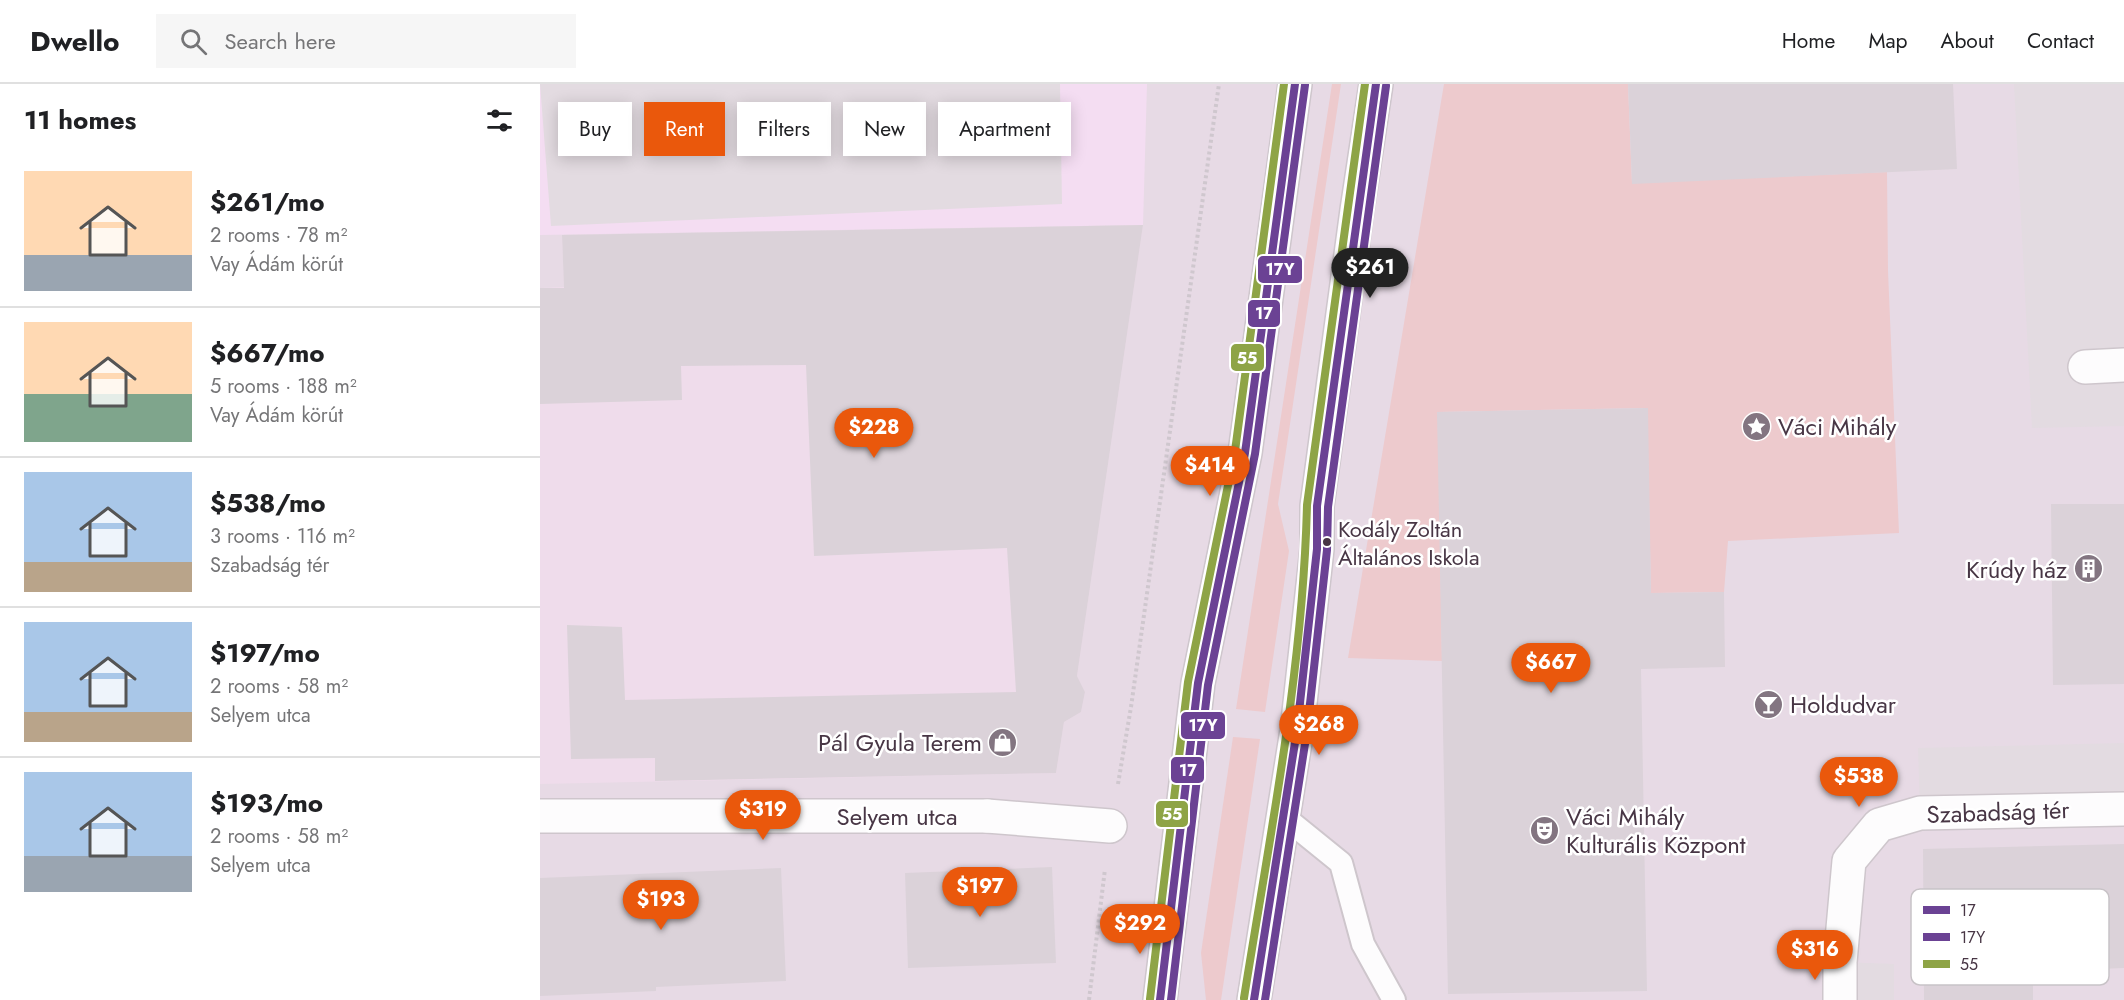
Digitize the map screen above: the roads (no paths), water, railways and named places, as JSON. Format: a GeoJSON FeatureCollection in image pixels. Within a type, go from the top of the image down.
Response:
{"type":"FeatureCollection","features":[{"type":"Feature","properties":{"kind":"street"},"geometry":{"type":"LineString","coordinates":[[1160,1000],[1198,683],[1245,453],[1296,84]]}},
{"type":"Feature","properties":{"kind":"street"},"geometry":{"type":"LineString","coordinates":[[1254,1000],[1297,730],[1317,549],[1317,506],[1356,210],[1376,84]]}},
{"type":"Feature","properties":{"kind":"street"},"geometry":{"type":"LineString","coordinates":[[2085,367],[2124,364]]}},
{"type":"Feature","properties":{"kind":"street","name":"Szabadság tér"},"geometry":{"type":"LineString","coordinates":[[1840,1000],[1840,963],[1849,861],[1879,825],[1920,813],[2124,809]]}},
{"type":"Feature","properties":{"kind":"street","name":"Selyem utca"},"geometry":{"type":"LineString","coordinates":[[540,816],[987,816],[1110,826]]}},
{"type":"Feature","properties":{"kind":"lane"},"geometry":{"type":"LineString","coordinates":[[1283,816],[1341,863],[1363,944],[1394,1000]]}},
{"type":"Feature","properties":{"kind":"place","name":"Váci Mihály"},"geometry":{"type":"Point","coordinates":[1757,426]}},
{"type":"Feature","properties":{"kind":"place","name":"Kodály Zoltán Általános Iskola"},"geometry":{"type":"Point","coordinates":[1327,542]}},
{"type":"Feature","properties":{"kind":"place","name":"Krúdy ház"},"geometry":{"type":"Point","coordinates":[2088,569]}},
{"type":"Feature","properties":{"kind":"place","name":"Holdudvar"},"geometry":{"type":"Point","coordinates":[1769,704]}},
{"type":"Feature","properties":{"kind":"place","name":"Pál Gyula Terem"},"geometry":{"type":"Point","coordinates":[1003,742]}},
{"type":"Feature","properties":{"kind":"place","name":"Váci Mihály Kulturális Központ"},"geometry":{"type":"Point","coordinates":[1545,830]}}]}
